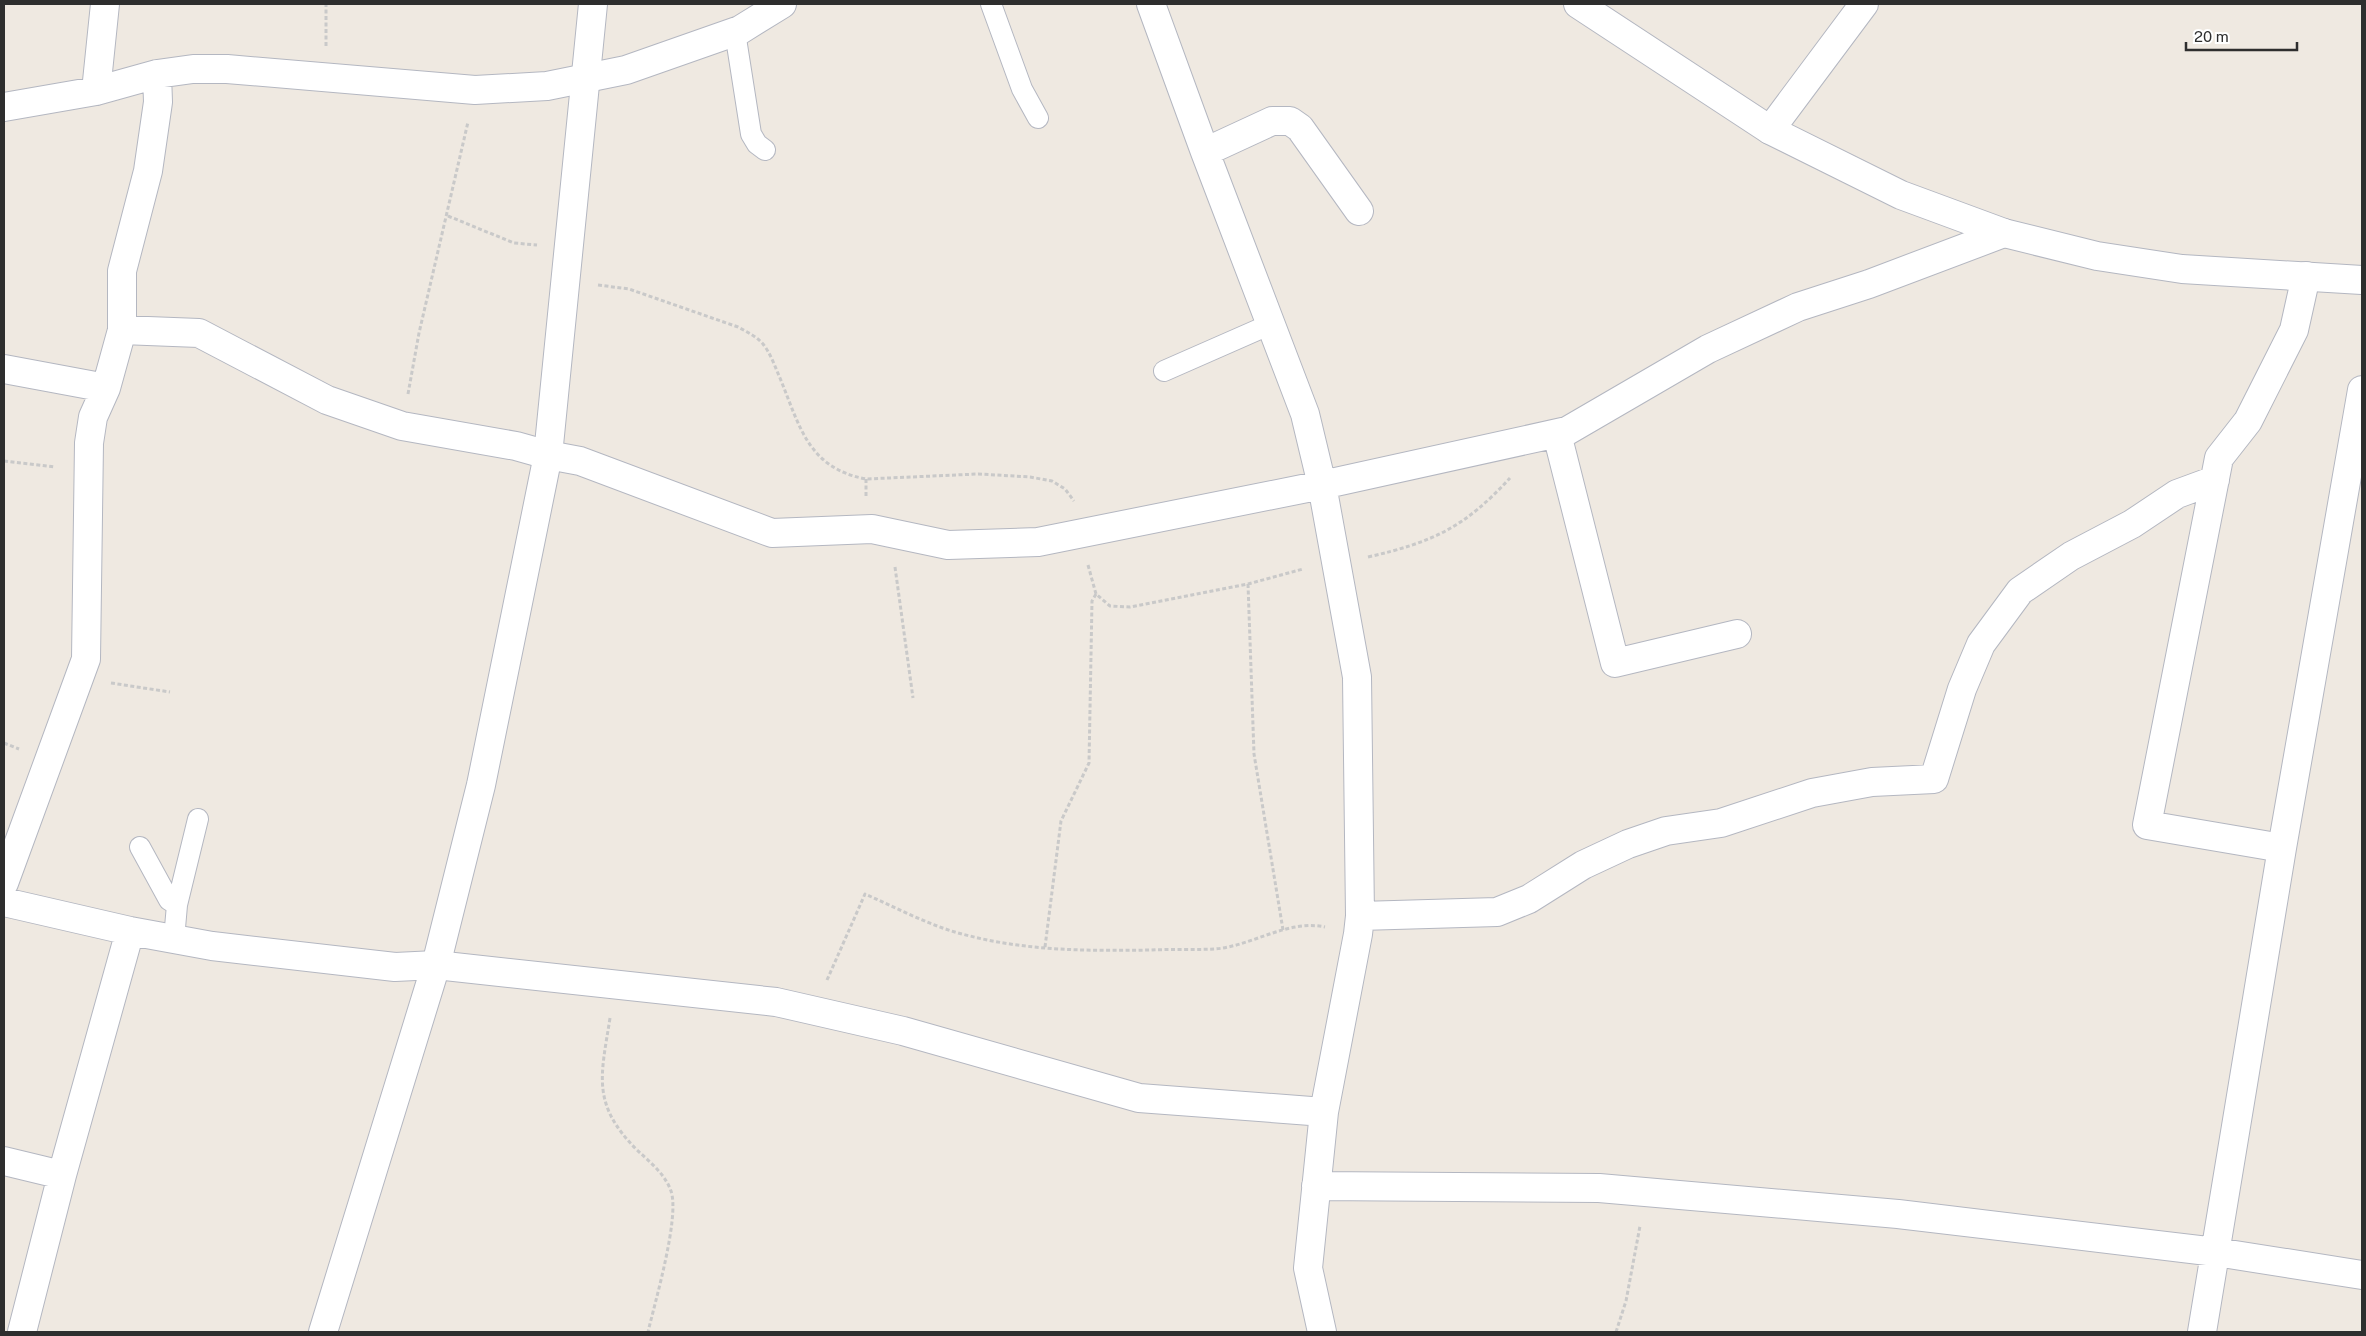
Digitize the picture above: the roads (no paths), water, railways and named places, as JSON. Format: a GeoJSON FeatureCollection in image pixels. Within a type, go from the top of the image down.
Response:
{"type":"FeatureCollection","features":[{"type":"Feature","properties":{"kind":"street"},"geometry":{"type":"LineString","coordinates":[[96,91],[105,4]]}},
{"type":"Feature","properties":{"kind":"street"},"geometry":{"type":"LineString","coordinates":[[323,1332],[436,965],[481,785],[548,455],[593,4]]}},
{"type":"Feature","properties":{"kind":"street"},"geometry":{"type":"LineString","coordinates":[[4,107],[96,91],[157,74],[193,69],[227,69],[475,90],[547,86],[626,70],[735,32],[782,4]]}},
{"type":"Feature","properties":{"kind":"street"},"geometry":{"type":"LineString","coordinates":[[1151,4],[1305,414],[1322,485],[1357,677],[1359,925],[1324,1112],[1308,1268],[1322,1332]]}},
{"type":"Feature","properties":{"kind":"street"},"geometry":{"type":"LineString","coordinates":[[1578,4],[1770,130],[1901,195],[2004,233],[2097,256],[2182,269],[2362,280]]}},
{"type":"Feature","properties":{"kind":"street"},"geometry":{"type":"LineString","coordinates":[[1770,130],[1864,4]]}},
{"type":"Feature","properties":{"kind":"street"},"geometry":{"type":"LineString","coordinates":[[4,883],[86,659],[89,443],[93,418],[106,388],[122,330],[122,271],[148,171],[158,102],[157,74]]}},
{"type":"Feature","properties":{"kind":"street"},"geometry":{"type":"LineString","coordinates":[[1205,152],[1272,121],[1290,121],[1300,128],[1359,211]]}},
{"type":"Feature","properties":{"kind":"street"},"geometry":{"type":"LineString","coordinates":[[122,330],[199,333],[327,400],[402,426],[516,446],[580,461],[772,533],[872,529],[948,545],[1038,542],[1322,485],[1567,431],[1708,349],[1798,306],[1869,284],[2004,233]]}},
{"type":"Feature","properties":{"kind":"street"},"geometry":{"type":"LineString","coordinates":[[2282,848],[2147,825],[2220,458],[2248,421],[2294,330],[2306,276]]}},
{"type":"Feature","properties":{"kind":"street"},"geometry":{"type":"LineString","coordinates":[[4,369],[106,388]]}},
{"type":"Feature","properties":{"kind":"street"},"geometry":{"type":"LineString","coordinates":[[2202,1332],[2282,848],[2362,390]]}},
{"type":"Feature","properties":{"kind":"street"},"geometry":{"type":"LineString","coordinates":[[1557,434],[1615,664],[1737,634]]}},
{"type":"Feature","properties":{"kind":"street"},"geometry":{"type":"LineString","coordinates":[[1359,925],[1497,912],[1529,899],[1583,865],[1628,844],[1666,831],[1721,823],[1812,793],[1872,782],[1934,779],[1962,689],[1980,644],[2020,591],[2071,556],[2132,524],[2177,494],[2215,480]]}},
{"type":"Feature","properties":{"kind":"street"},"geometry":{"type":"LineString","coordinates":[[4,902],[130,931],[212,946],[395,967],[436,965],[776,1002],[903,1031],[1139,1098],[1324,1112]]}},
{"type":"Feature","properties":{"kind":"street"},"geometry":{"type":"LineString","coordinates":[[22,1332],[62,1175],[130,931]]}},
{"type":"Feature","properties":{"kind":"street"},"geometry":{"type":"LineString","coordinates":[[4,1161],[62,1175]]}},
{"type":"Feature","properties":{"kind":"street"},"geometry":{"type":"LineString","coordinates":[[1316,1186],[1599,1188],[1898,1214],[2216,1252],[2362,1275]]}},
{"type":"Feature","properties":{"kind":"lane"},"geometry":{"type":"LineString","coordinates":[[991,4],[1022,89],[1038,118]]}},
{"type":"Feature","properties":{"kind":"lane"},"geometry":{"type":"LineString","coordinates":[[735,32],[751,134],[757,144],[765,150]]}},
{"type":"Feature","properties":{"kind":"lane"},"geometry":{"type":"LineString","coordinates":[[1164,371],[1271,324]]}},
{"type":"Feature","properties":{"kind":"lane"},"geometry":{"type":"LineString","coordinates":[[174,939],[177,905],[198,819]]}},
{"type":"Feature","properties":{"kind":"lane"},"geometry":{"type":"LineString","coordinates":[[140,847],[169,900],[177,905]]}}]}
